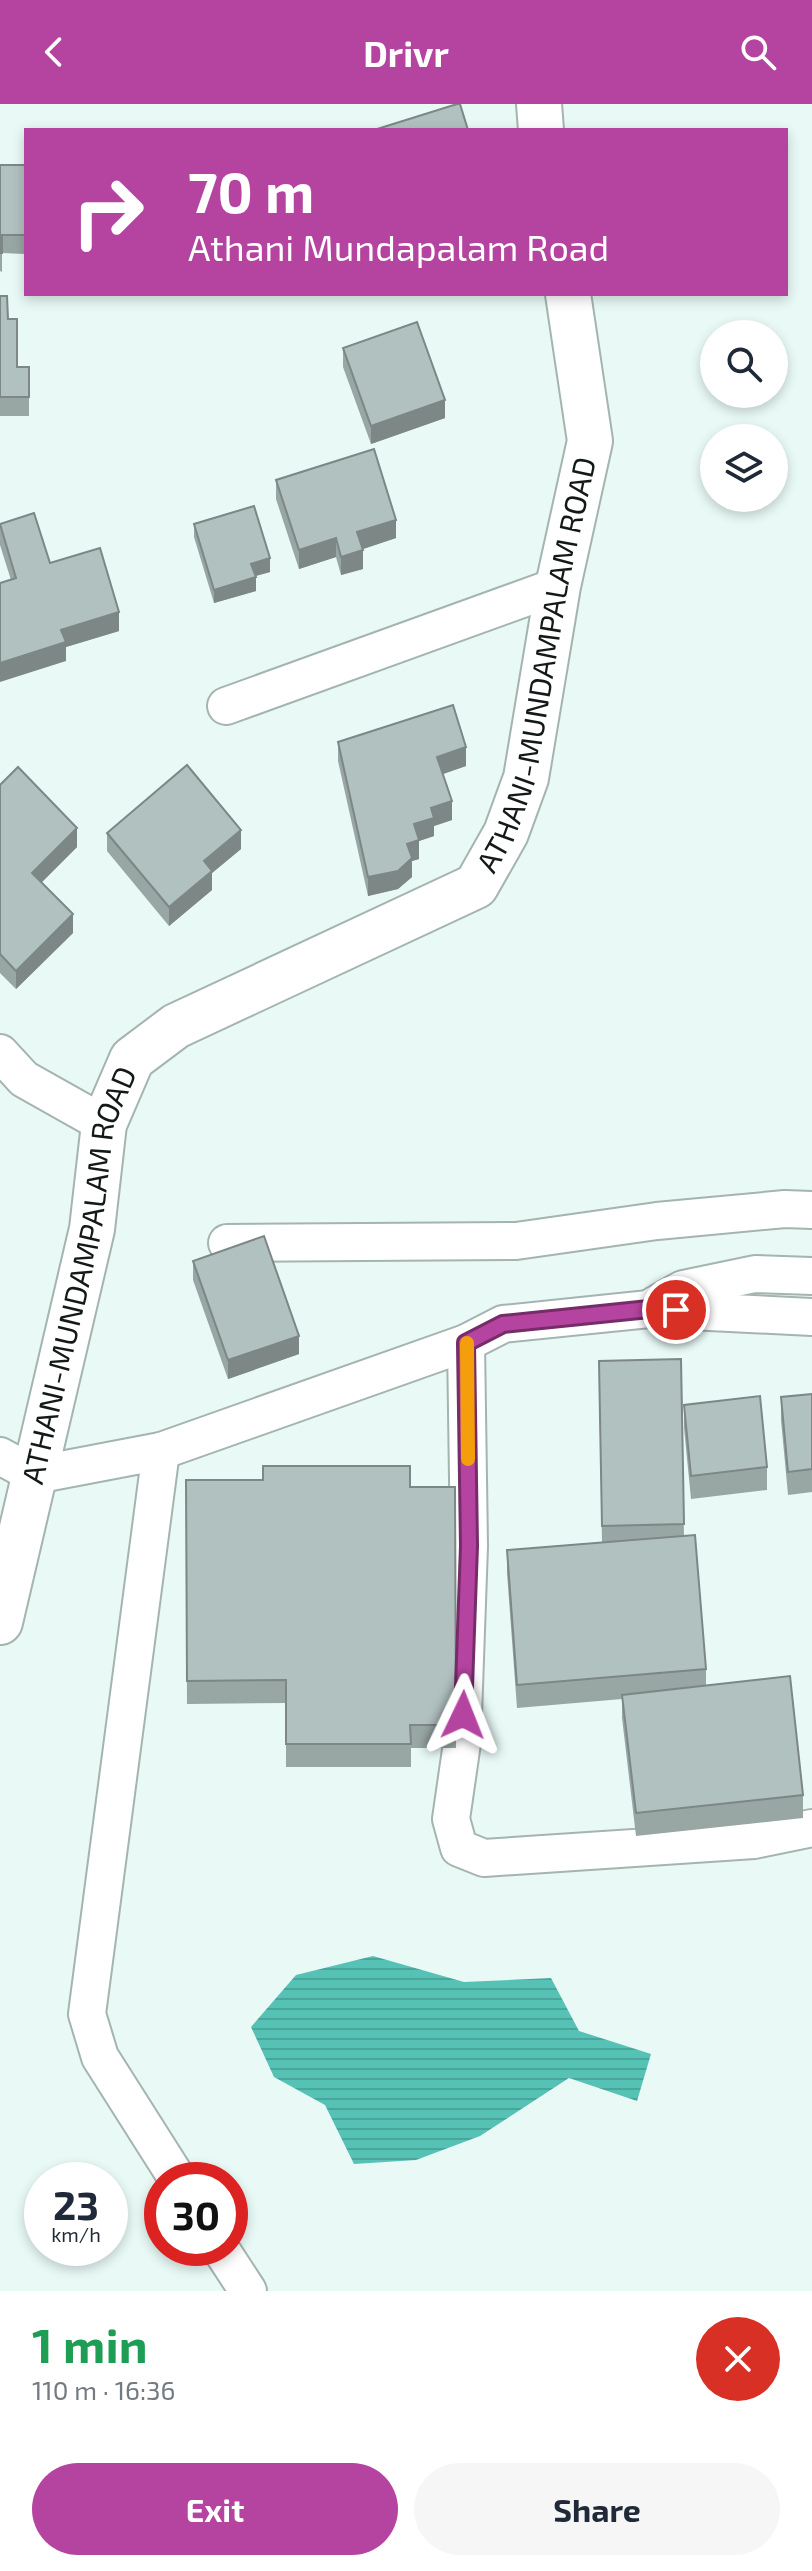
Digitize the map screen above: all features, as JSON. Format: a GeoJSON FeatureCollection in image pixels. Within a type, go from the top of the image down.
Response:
{"type":"FeatureCollection","features":[{"type":"Feature","properties":{"kind":"street"},"geometry":{"type":"LineString","coordinates":[[539,104],[541,128]]}},
{"type":"Feature","properties":{"kind":"street","name":"ATHANI-MUNDAMPALAM ROAD"},"geometry":{"type":"LineString","coordinates":[[0,1622],[18,1465],[92,1229],[104,1124],[132,1059],[176,1026],[476,886],[506,833],[526,778],[558,586],[590,441],[568,296]]}},
{"type":"Feature","properties":{"kind":"street"},"geometry":{"type":"LineString","coordinates":[[226,706],[558,586]]}},
{"type":"Feature","properties":{"kind":"street"},"geometry":{"type":"LineString","coordinates":[[0,1053],[24,1079],[104,1124]]}},
{"type":"Feature","properties":{"kind":"street"},"geometry":{"type":"LineString","coordinates":[[227,1243],[516,1241],[657,1221],[785,1209],[812,1210]]}},
{"type":"Feature","properties":{"kind":"street"},"geometry":{"type":"LineString","coordinates":[[649,1309],[683,1289],[755,1274],[812,1276]]}},
{"type":"Feature","properties":{"kind":"street"},"geometry":{"type":"LineString","coordinates":[[18,1465],[161,1451],[466,1343],[503,1324],[649,1309],[812,1317]]}},
{"type":"Feature","properties":{"kind":"street"},"geometry":{"type":"LineString","coordinates":[[466,1343],[469,1546],[462,1743],[451,1819],[459,1848],[484,1858],[499,1858],[754,1840],[812,1828]]}},
{"type":"Feature","properties":{"kind":"street"},"geometry":{"type":"LineString","coordinates":[[161,1451],[87,2014],[100,2057],[167,2162]]}},
{"type":"Feature","properties":{"kind":"street"},"geometry":{"type":"LineString","coordinates":[[232,2266],[248,2291]]}},
{"type":"Feature","properties":{"kind":"water"},"geometry":{"type":"Polygon","coordinates":[[[373,1956],[464,1982],[551,1978],[579,2031],[651,2054],[637,2101],[569,2078],[480,2136],[416,2160],[354,2164],[325,2105],[274,2077],[251,2027],[296,1975],[373,1956]]]}},
{"type":"Feature","properties":{"kind":"building"},"geometry":{"type":"Polygon","coordinates":[[[460,104],[467,128],[380,128],[460,104]]]}},
{"type":"Feature","properties":{"kind":"building"},"geometry":{"type":"Polygon","coordinates":[[[0,165],[24,165],[24,235],[2,235],[0,253],[0,165]]]}},
{"type":"Feature","properties":{"kind":"building"},"geometry":{"type":"Polygon","coordinates":[[[0,296],[7,296],[8,319],[17,319],[17,367],[29,367],[29,397],[0,397],[0,296]]]}},
{"type":"Feature","properties":{"kind":"building"},"geometry":{"type":"Polygon","coordinates":[[[417,322],[445,400],[371,426],[343,348],[417,322]]]}},
{"type":"Feature","properties":{"kind":"building"},"geometry":{"type":"Polygon","coordinates":[[[374,449],[396,520],[357,532],[363,550],[341,557],[336,538],[299,550],[276,480],[374,449]]]}},
{"type":"Feature","properties":{"kind":"building"},"geometry":{"type":"Polygon","coordinates":[[[254,506],[270,558],[251,564],[256,577],[214,590],[194,524],[254,506]]]}},
{"type":"Feature","properties":{"kind":"building"},"geometry":{"type":"Polygon","coordinates":[[[34,513],[50,563],[100,548],[119,612],[61,630],[66,642],[0,663],[0,583],[16,578],[0,524],[34,513]]]}},
{"type":"Feature","properties":{"kind":"building"},"geometry":{"type":"Polygon","coordinates":[[[453,705],[466,747],[437,757],[452,801],[431,808],[434,818],[414,824],[419,840],[407,844],[412,858],[398,871],[368,877],[338,742],[453,705]]]}},
{"type":"Feature","properties":{"kind":"building"},"geometry":{"type":"Polygon","coordinates":[[[187,765],[241,830],[204,861],[212,871],[169,907],[107,833],[187,765]]]}},
{"type":"Feature","properties":{"kind":"building"},"geometry":{"type":"Polygon","coordinates":[[[18,767],[77,828],[32,873],[73,914],[16,971],[0,954],[0,785],[18,767]]]}},
{"type":"Feature","properties":{"kind":"building"},"geometry":{"type":"Polygon","coordinates":[[[264,1236],[299,1336],[228,1360],[193,1261],[264,1236]]]}},
{"type":"Feature","properties":{"kind":"building"},"geometry":{"type":"Polygon","coordinates":[[[681,1359],[684,1524],[602,1526],[599,1361],[681,1359]]]}},
{"type":"Feature","properties":{"kind":"building"},"geometry":{"type":"Polygon","coordinates":[[[812,1394],[812,1469],[788,1472],[781,1397],[812,1394]]]}},
{"type":"Feature","properties":{"kind":"building"},"geometry":{"type":"Polygon","coordinates":[[[760,1396],[767,1467],[691,1476],[684,1405],[760,1396]]]}},
{"type":"Feature","properties":{"kind":"building"},"geometry":{"type":"Polygon","coordinates":[[[263,1466],[410,1466],[410,1487],[455,1487],[456,1725],[410,1725],[411,1744],[286,1744],[286,1680],[187,1681],[186,1480],[263,1480],[263,1466]]]}},
{"type":"Feature","properties":{"kind":"building"},"geometry":{"type":"Polygon","coordinates":[[[695,1535],[706,1669],[517,1685],[507,1550],[695,1535]]]}},
{"type":"Feature","properties":{"kind":"building"},"geometry":{"type":"Polygon","coordinates":[[[790,1676],[803,1795],[636,1813],[622,1695],[790,1676]]]}},
{"type":"Feature","properties":{"kind":"slow traffic"},"geometry":{"type":"LineString","coordinates":[[467,1343],[468,1459]]}},
{"type":"Feature","properties":{"kind":"route"},"geometry":{"type":"LineString","coordinates":[[463,1715],[469,1546],[466,1343],[503,1324],[649,1309],[676,1310]]}}]}
